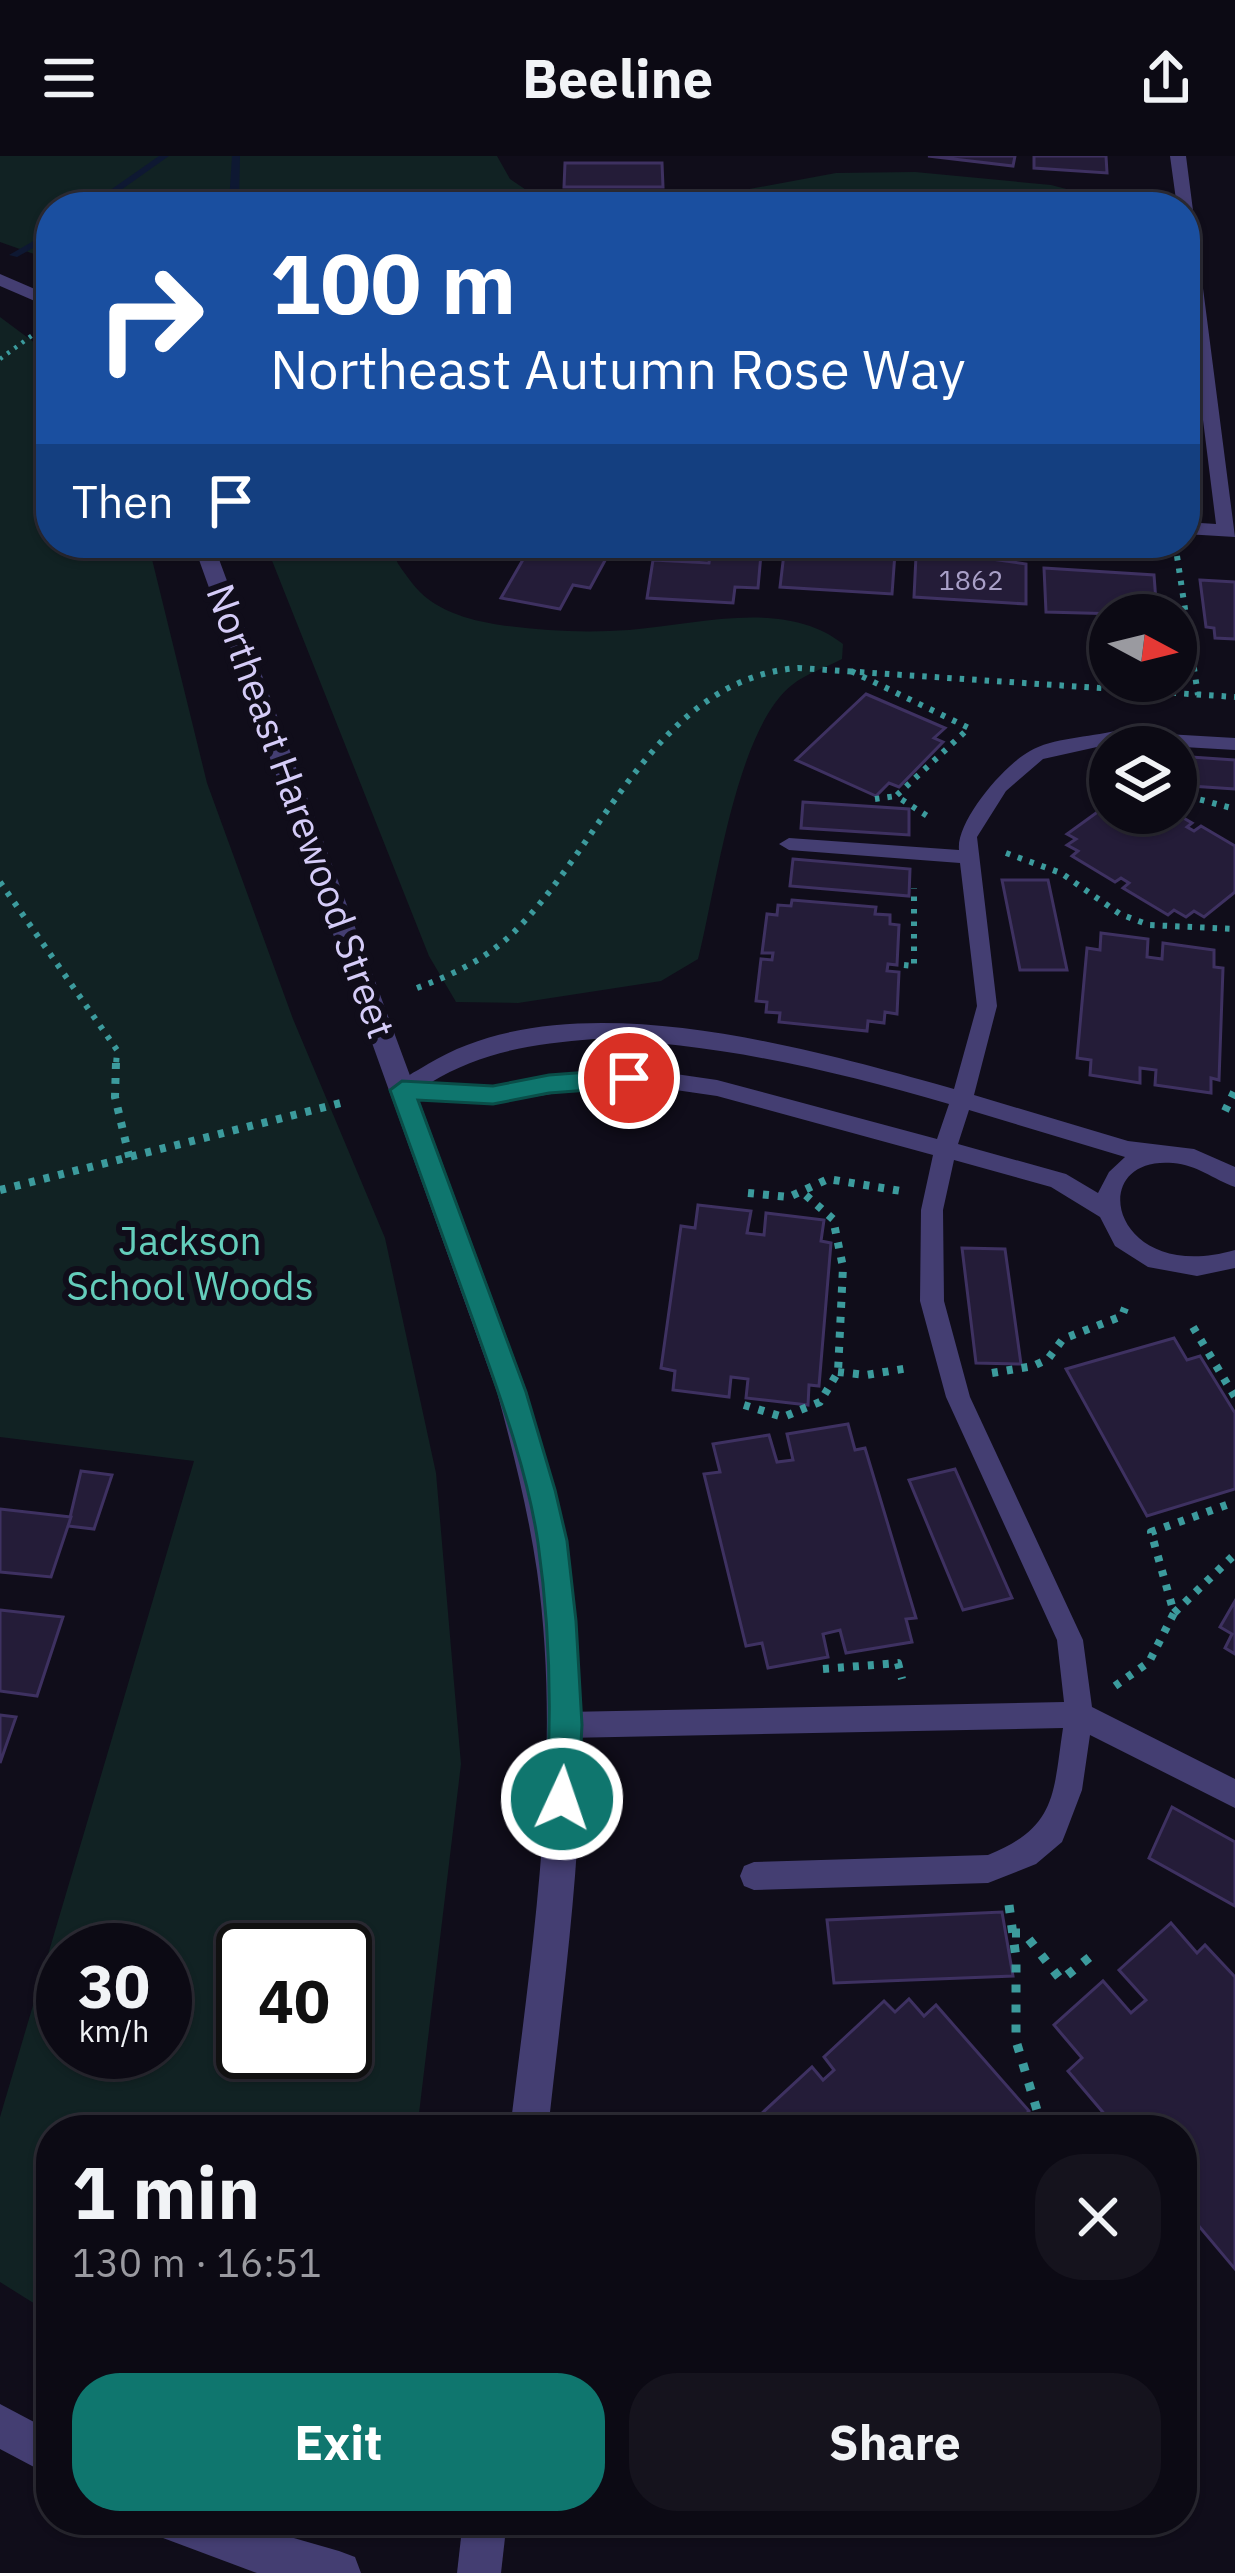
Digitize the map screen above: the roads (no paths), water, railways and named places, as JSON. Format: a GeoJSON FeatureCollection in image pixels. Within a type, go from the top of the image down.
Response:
{"type":"FeatureCollection","features":[{"type":"Feature","properties":{"kind":"street"},"geometry":{"type":"LineString","coordinates":[[1178,156],[1183,192]]}},
{"type":"Feature","properties":{"kind":"street"},"geometry":{"type":"LineString","coordinates":[[0,279],[36,296]]}},
{"type":"Feature","properties":{"kind":"street"},"geometry":{"type":"LineString","coordinates":[[1200,313],[1231,531],[1200,530]]}},
{"type":"Feature","properties":{"kind":"street","name":"Northeast Harewood Street"},"geometry":{"type":"LineString","coordinates":[[208,558],[531,1446],[552,1541],[566,1725],[530,2115]]}},
{"type":"Feature","properties":{"kind":"street"},"geometry":{"type":"LineString","coordinates":[[0,2425],[36,2446]]}},
{"type":"Feature","properties":{"kind":"street"},"geometry":{"type":"LineString","coordinates":[[212,2535],[288,2562],[339,2573]]}},
{"type":"Feature","properties":{"kind":"street"},"geometry":{"type":"LineString","coordinates":[[479,2573],[483,2535]]}},
{"type":"Feature","properties":{"kind":"lane"},"geometry":{"type":"LineString","coordinates":[[754,1876],[988,1869],[1026,1854],[1052,1832],[1068,1790],[1079,1715],[1070,1640],[958,1397],[932,1301],[932,1210],[987,1006],[967,837],[999,787],[1037,754],[1115,736],[1235,744]]}},
{"type":"Feature","properties":{"kind":"lane"},"geometry":{"type":"LineString","coordinates":[[789,844],[968,857]]}},
{"type":"Feature","properties":{"kind":"lane"},"geometry":{"type":"LineString","coordinates":[[402,1090],[471,1051],[521,1041],[672,1033],[720,1039],[960,1099],[1108,1146],[1154,1155],[1181,1154],[1209,1162],[1235,1178]]}},
{"type":"Feature","properties":{"kind":"lane"},"geometry":{"type":"LineString","coordinates":[[402,1090],[493,1095],[585,1080],[655,1078],[717,1088],[1058,1180],[1111,1213]]}},
{"type":"Feature","properties":{"kind":"lane"},"geometry":{"type":"LineString","coordinates":[[1154,1155],[1130,1163],[1113,1180],[1107,1201],[1129,1244],[1154,1261],[1184,1269],[1212,1268],[1235,1259]]}},
{"type":"Feature","properties":{"kind":"lane"},"geometry":{"type":"LineString","coordinates":[[566,1725],[1079,1715],[1235,1794]]}},
{"type":"Feature","properties":{"kind":"waterway"},"geometry":{"type":"LineString","coordinates":[[113,192],[165,156]]}},
{"type":"Feature","properties":{"kind":"waterway"},"geometry":{"type":"LineString","coordinates":[[234,192],[236,156]]}},
{"type":"Feature","properties":{"kind":"waterway"},"geometry":{"type":"LineString","coordinates":[[14,255],[36,243]]}},
{"type":"Feature","properties":{"kind":"park label","name":"Jackson School Woods"},"geometry":{"type":"Point","coordinates":[190,1264]}}]}
